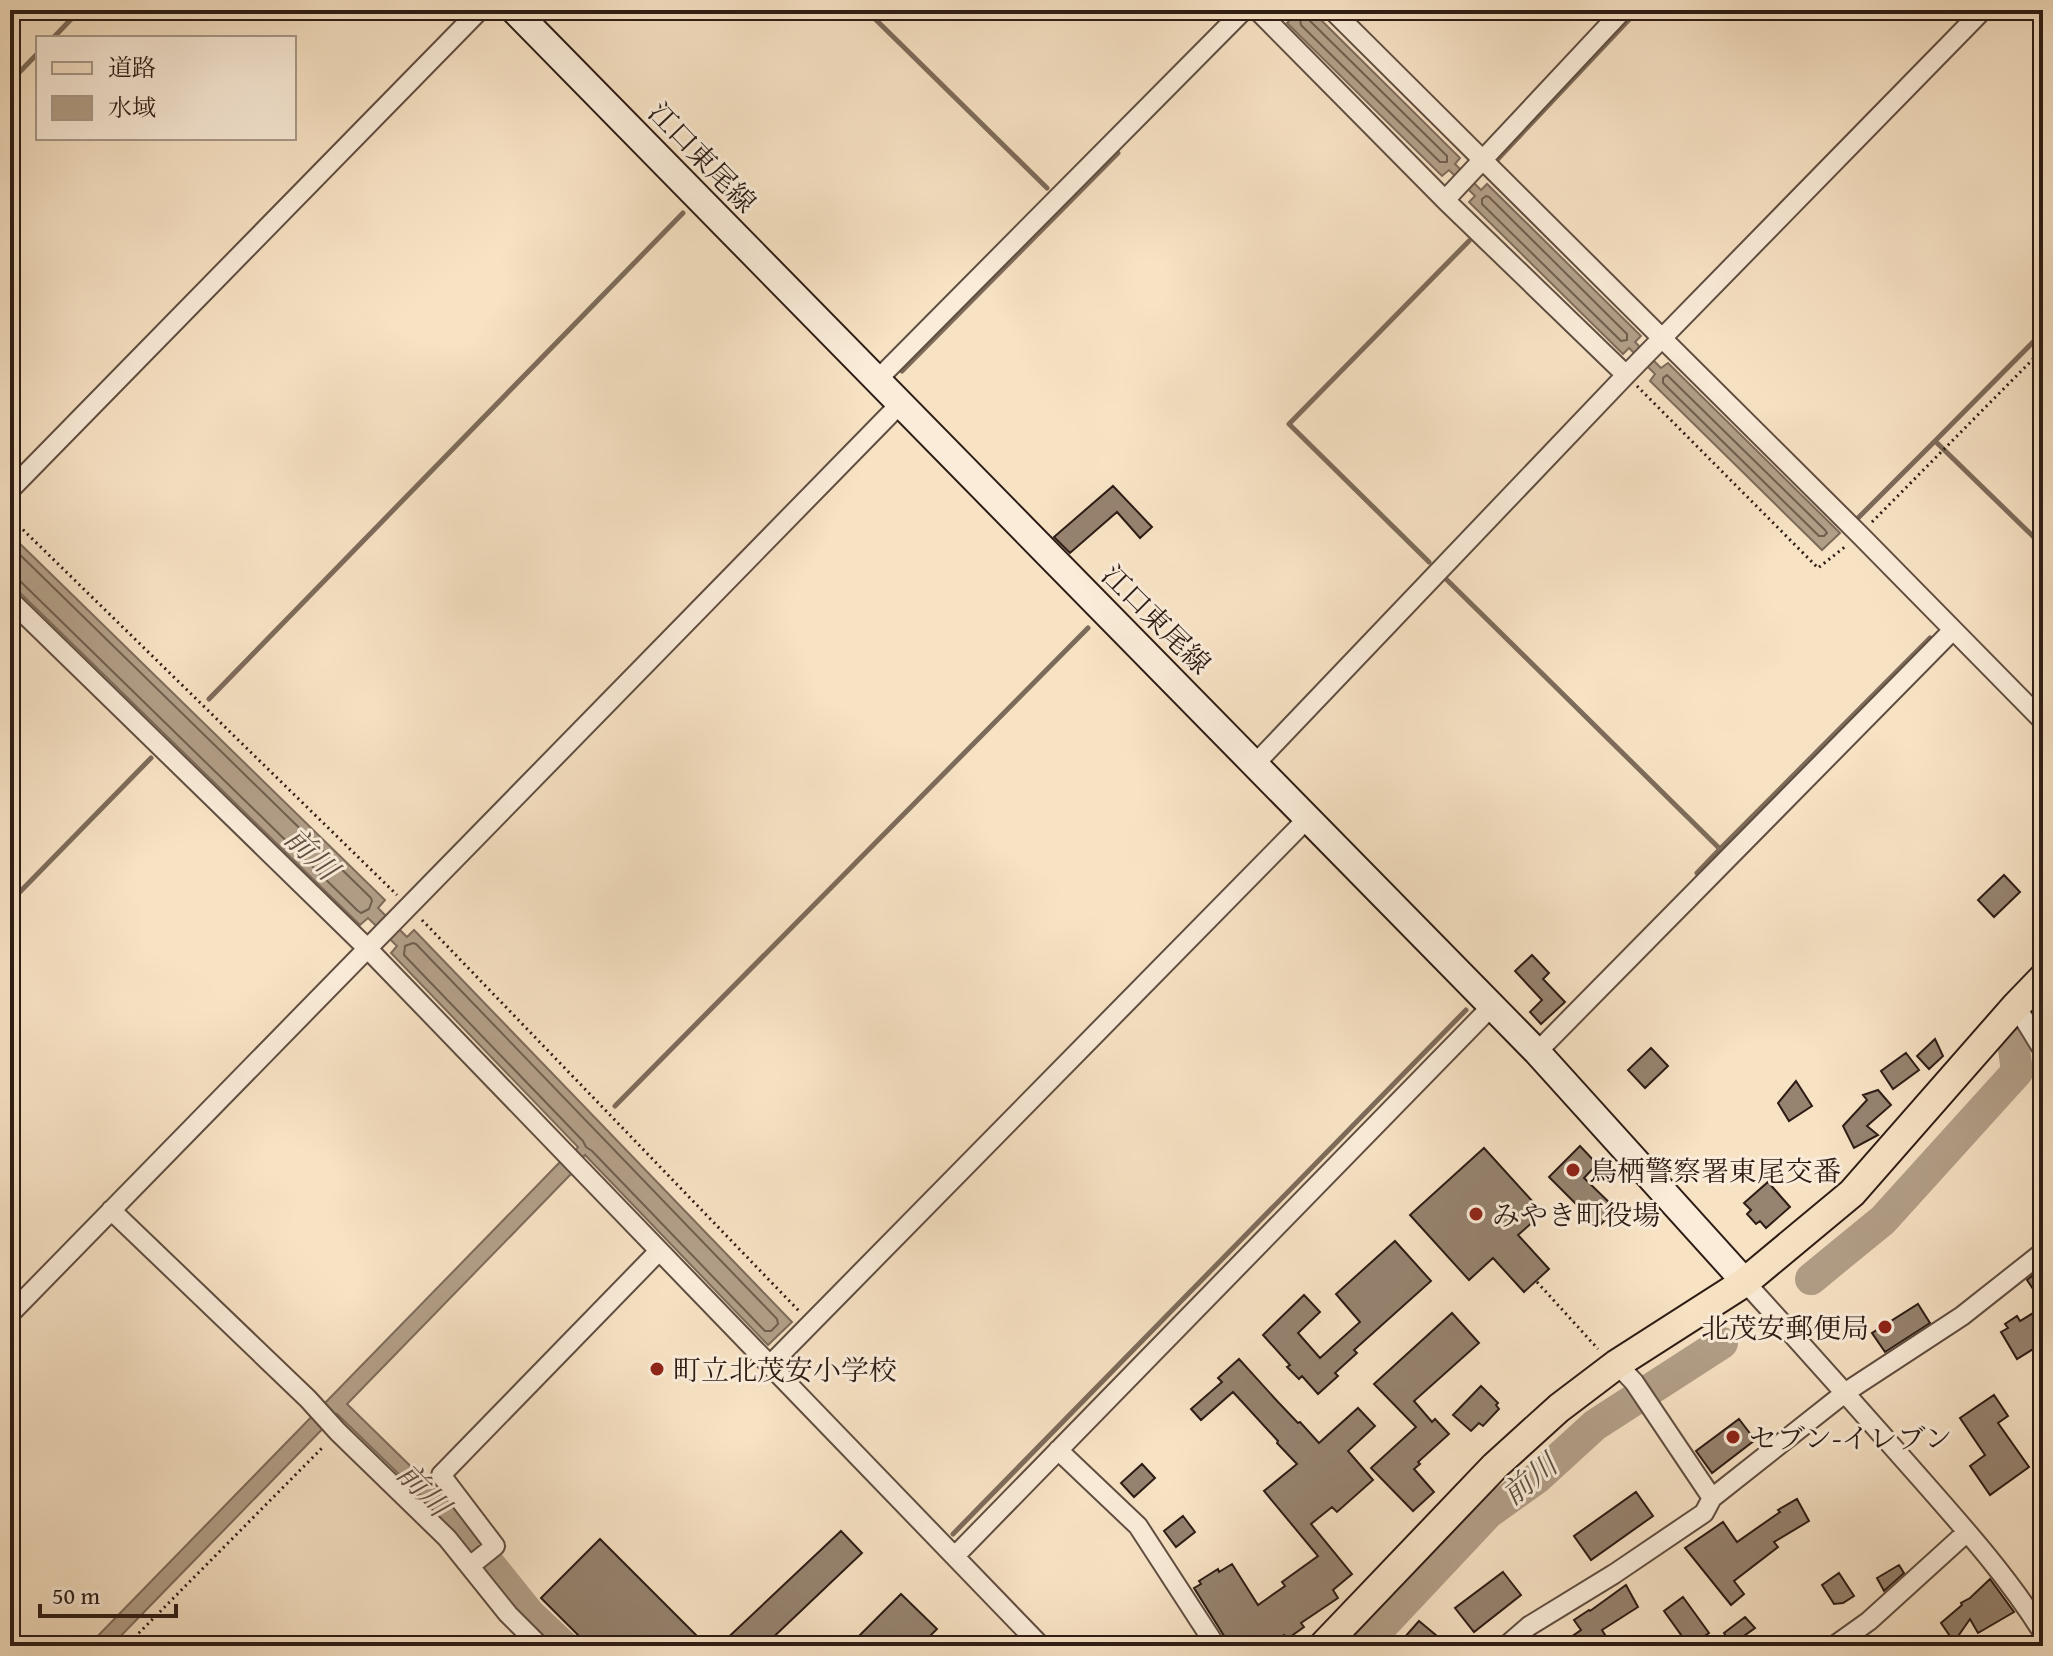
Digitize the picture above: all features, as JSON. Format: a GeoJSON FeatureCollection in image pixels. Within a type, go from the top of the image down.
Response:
{"type":"FeatureCollection","features":[{"type":"Feature","properties":{"kind":"main road","name":"江口東尾線"},"geometry":{"type":"LineString","coordinates":[[514,10],[1537,1052],[1745,1282]]}},
{"type":"Feature","properties":{"kind":"main road"},"geometry":{"type":"LineString","coordinates":[[1323,1646],[1495,1466],[1559,1408],[1745,1282],[1852,1193],[2024,1018],[2043,978]]}},
{"type":"Feature","properties":{"kind":"street"},"geometry":{"type":"LineString","coordinates":[[10,490],[480,10]]}},
{"type":"Feature","properties":{"kind":"street"},"geometry":{"type":"LineString","coordinates":[[877,380],[1244,10]]}},
{"type":"Feature","properties":{"kind":"street"},"geometry":{"type":"LineString","coordinates":[[1332,10],[1482,160],[1644,357]]}},
{"type":"Feature","properties":{"kind":"street"},"geometry":{"type":"LineString","coordinates":[[1445,200],[1623,10]]}},
{"type":"Feature","properties":{"kind":"street"},"geometry":{"type":"LineString","coordinates":[[1255,764],[1644,357],[1983,10]]}},
{"type":"Feature","properties":{"kind":"street"},"geometry":{"type":"LineString","coordinates":[[1267,13],[1445,200],[1644,357],[1860,535],[2043,721]]}},
{"type":"Feature","properties":{"kind":"street"},"geometry":{"type":"LineString","coordinates":[[10,1314],[900,404]]}},
{"type":"Feature","properties":{"kind":"street"},"geometry":{"type":"LineString","coordinates":[[10,600],[367,948],[1041,1646]]}},
{"type":"Feature","properties":{"kind":"street"},"geometry":{"type":"LineString","coordinates":[[1537,1052],[1953,630]]}},
{"type":"Feature","properties":{"kind":"street"},"geometry":{"type":"LineString","coordinates":[[770,1365],[1308,818]]}},
{"type":"Feature","properties":{"kind":"street"},"geometry":{"type":"LineString","coordinates":[[955,1556],[1492,1006]]}},
{"type":"Feature","properties":{"kind":"street"},"geometry":{"type":"LineString","coordinates":[[2024,1018],[2043,1050]]}},
{"type":"Feature","properties":{"kind":"street"},"geometry":{"type":"LineString","coordinates":[[111,1210],[447,1538],[472,1564],[528,1642]]}},
{"type":"Feature","properties":{"kind":"street"},"geometry":{"type":"LineString","coordinates":[[472,1564],[495,1546],[441,1475],[658,1252]]}},
{"type":"Feature","properties":{"kind":"street"},"geometry":{"type":"LineString","coordinates":[[1506,1646],[1529,1626],[1614,1574],[1704,1513],[1712,1498],[1846,1392],[1962,1316],[2043,1252]]}},
{"type":"Feature","properties":{"kind":"street"},"geometry":{"type":"LineString","coordinates":[[1745,1282],[1846,1392],[1967,1532],[2023,1600],[2043,1633]]}},
{"type":"Feature","properties":{"kind":"street"},"geometry":{"type":"LineString","coordinates":[[1618,1367],[1651,1405],[1712,1498]]}},
{"type":"Feature","properties":{"kind":"street"},"geometry":{"type":"LineString","coordinates":[[1058,1450],[1138,1526],[1216,1646]]}},
{"type":"Feature","properties":{"kind":"street"},"geometry":{"type":"LineString","coordinates":[[1834,1646],[1869,1621],[1967,1532]]}},
{"type":"Feature","properties":{"kind":"path"},"geometry":{"type":"LineString","coordinates":[[1644,357],[1818,568],[1860,535],[2043,349]]}},
{"type":"Feature","properties":{"kind":"path"},"geometry":{"type":"LineString","coordinates":[[1537,1282],[1618,1367]]}},
{"type":"Feature","properties":{"kind":"path"},"geometry":{"type":"LineString","coordinates":[[126,1646],[335,1428]]}},
{"type":"Feature","properties":{"kind":"water"},"geometry":{"type":"Polygon","coordinates":[[[1286,10],[1311,10],[1460,158],[1455,164],[1481,190],[1487,184],[1641,336],[1635,342],[1661,368],[1668,363],[1840,533],[1822,550],[1650,381],[1655,374],[1629,348],[1623,354],[1469,202],[1475,196],[1449,170],[1442,176],[1287,23],[1293,17],[1286,10]]]}},
{"type":"Feature","properties":{"kind":"water"},"geometry":{"type":"Polygon","coordinates":[[[10,534],[385,900],[378,908],[407,937],[414,930],[792,1322],[768,1345],[585,1155],[582,1158],[575,1151],[578,1147],[391,953],[397,946],[368,918],[360,925],[10,583],[10,534]]]}},
{"type":"Feature","properties":{"kind":"water"},"geometry":{"type":"Polygon","coordinates":[[[560,1162],[572,1173],[347,1404],[439,1494],[476,1543],[470,1547],[337,1414],[111,1646],[88,1646],[560,1162]]]}},
{"type":"Feature","properties":{"kind":"building"},"geometry":{"type":"Polygon","coordinates":[[[1113,486],[1152,527],[1140,538],[1117,512],[1070,553],[1054,537],[1113,486]]]}},
{"type":"Feature","properties":{"kind":"building"},"geometry":{"type":"Polygon","coordinates":[[[2004,875],[2020,892],[1994,917],[1978,900],[2004,875]]]}},
{"type":"Feature","properties":{"kind":"building"},"geometry":{"type":"Polygon","coordinates":[[[1532,955],[1549,973],[1543,979],[1565,1002],[1541,1024],[1530,1012],[1542,1000],[1515,971],[1532,955]]]}},
{"type":"Feature","properties":{"kind":"building"},"geometry":{"type":"Polygon","coordinates":[[[1935,1039],[1943,1056],[1929,1069],[1917,1056],[1935,1039]]]}},
{"type":"Feature","properties":{"kind":"building"},"geometry":{"type":"Polygon","coordinates":[[[1651,1048],[1668,1066],[1645,1088],[1628,1070],[1651,1048]]]}},
{"type":"Feature","properties":{"kind":"building"},"geometry":{"type":"Polygon","coordinates":[[[1906,1053],[1919,1070],[1893,1089],[1881,1071],[1906,1053]]]}},
{"type":"Feature","properties":{"kind":"building"},"geometry":{"type":"Polygon","coordinates":[[[1796,1081],[1812,1106],[1789,1121],[1778,1103],[1796,1081]]]}},
{"type":"Feature","properties":{"kind":"building"},"geometry":{"type":"Polygon","coordinates":[[[1878,1090],[1891,1105],[1867,1126],[1878,1135],[1854,1148],[1843,1126],[1867,1100],[1863,1095],[1878,1090]]]}},
{"type":"Feature","properties":{"kind":"building"},"geometry":{"type":"Polygon","coordinates":[[[1580,1146],[1597,1164],[1584,1178],[1616,1209],[1597,1228],[1549,1177],[1580,1146]]]}},
{"type":"Feature","properties":{"kind":"building","name":"みやき町役場"},"geometry":{"type":"Polygon","coordinates":[[[1484,1148],[1543,1213],[1518,1235],[1549,1269],[1524,1292],[1493,1258],[1469,1280],[1410,1215],[1484,1148]]]}},
{"type":"Feature","properties":{"kind":"building"},"geometry":{"type":"Polygon","coordinates":[[[1768,1182],[1790,1207],[1766,1228],[1760,1221],[1756,1224],[1747,1214],[1751,1210],[1744,1203],[1768,1182]]]}},
{"type":"Feature","properties":{"kind":"building"},"geometry":{"type":"Polygon","coordinates":[[[1395,1241],[1431,1281],[1354,1350],[1357,1353],[1318,1394],[1302,1376],[1299,1379],[1287,1367],[1290,1365],[1263,1335],[1304,1295],[1320,1312],[1298,1333],[1320,1358],[1360,1322],[1336,1294],[1395,1241]]]}},
{"type":"Feature","properties":{"kind":"building"},"geometry":{"type":"Polygon","coordinates":[[[2043,1267],[2043,1304],[2027,1280],[2043,1267]]]}},
{"type":"Feature","properties":{"kind":"building"},"geometry":{"type":"Polygon","coordinates":[[[1918,1304],[1930,1323],[1885,1352],[1872,1333],[1918,1304]]]}},
{"type":"Feature","properties":{"kind":"building"},"geometry":{"type":"Polygon","coordinates":[[[2043,1307],[2043,1343],[2017,1359],[2001,1332],[2008,1328],[2005,1324],[2017,1316],[2020,1321],[2043,1307]]]}},
{"type":"Feature","properties":{"kind":"building"},"geometry":{"type":"Polygon","coordinates":[[[1452,1313],[1479,1343],[1414,1401],[1432,1422],[1435,1419],[1449,1434],[1414,1469],[1434,1492],[1413,1511],[1371,1468],[1416,1427],[1374,1384],[1452,1313]]]}},
{"type":"Feature","properties":{"kind":"building"},"geometry":{"type":"Polygon","coordinates":[[[1239,1359],[1319,1443],[1358,1408],[1375,1426],[1348,1451],[1373,1480],[1337,1512],[1332,1507],[1311,1524],[1352,1574],[1333,1590],[1338,1598],[1301,1623],[1304,1627],[1287,1639],[1284,1635],[1267,1646],[1228,1646],[1194,1588],[1218,1569],[1219,1572],[1232,1564],[1258,1605],[1285,1586],[1282,1582],[1318,1556],[1264,1491],[1297,1464],[1278,1441],[1233,1392],[1201,1420],[1191,1409],[1222,1382],[1218,1378],[1239,1359]]]}},
{"type":"Feature","properties":{"kind":"building"},"geometry":{"type":"Polygon","coordinates":[[[1481,1386],[1498,1403],[1499,1409],[1483,1426],[1479,1423],[1471,1431],[1453,1415],[1481,1386]]]}},
{"type":"Feature","properties":{"kind":"building"},"geometry":{"type":"Polygon","coordinates":[[[1994,1395],[2008,1416],[1998,1423],[2029,1467],[1990,1495],[1970,1466],[1985,1455],[1960,1418],[1994,1395]]]}},
{"type":"Feature","properties":{"kind":"building"},"geometry":{"type":"Polygon","coordinates":[[[1739,1419],[1755,1440],[1712,1473],[1696,1451],[1739,1419]]]}},
{"type":"Feature","properties":{"kind":"building"},"geometry":{"type":"Polygon","coordinates":[[[1142,1464],[1155,1478],[1134,1497],[1121,1483],[1142,1464]]]}},
{"type":"Feature","properties":{"kind":"building"},"geometry":{"type":"Polygon","coordinates":[[[1636,1492],[1653,1516],[1591,1560],[1574,1536],[1636,1492]]]}},
{"type":"Feature","properties":{"kind":"building"},"geometry":{"type":"Polygon","coordinates":[[[1797,1499],[1809,1521],[1774,1542],[1778,1547],[1734,1581],[1744,1594],[1731,1605],[1685,1548],[1723,1522],[1737,1542],[1797,1499]]]}},
{"type":"Feature","properties":{"kind":"building"},"geometry":{"type":"Polygon","coordinates":[[[1183,1516],[1195,1532],[1176,1547],[1164,1531],[1183,1516]]]}},
{"type":"Feature","properties":{"kind":"building"},"geometry":{"type":"Polygon","coordinates":[[[841,1531],[862,1553],[764,1646],[719,1646],[841,1531]]]}},
{"type":"Feature","properties":{"kind":"building"},"geometry":{"type":"Polygon","coordinates":[[[600,1539],[707,1646],[589,1646],[541,1598],[600,1539]]]}},
{"type":"Feature","properties":{"kind":"building"},"geometry":{"type":"Polygon","coordinates":[[[1899,1565],[1904,1573],[1884,1591],[1877,1578],[1899,1565]]]}},
{"type":"Feature","properties":{"kind":"building"},"geometry":{"type":"Polygon","coordinates":[[[1503,1572],[1521,1595],[1474,1632],[1455,1608],[1503,1572]]]}},
{"type":"Feature","properties":{"kind":"building"},"geometry":{"type":"Polygon","coordinates":[[[1839,1573],[1854,1596],[1843,1603],[1834,1604],[1822,1585],[1839,1573]]]}},
{"type":"Feature","properties":{"kind":"building"},"geometry":{"type":"Polygon","coordinates":[[[1990,1579],[2014,1612],[1978,1633],[1970,1619],[1954,1642],[1941,1623],[1990,1579]]]}},
{"type":"Feature","properties":{"kind":"building"},"geometry":{"type":"Polygon","coordinates":[[[1626,1585],[1638,1607],[1602,1630],[1605,1635],[1588,1646],[1558,1646],[1581,1630],[1574,1620],[1626,1585]]]}},
{"type":"Feature","properties":{"kind":"building"},"geometry":{"type":"Polygon","coordinates":[[[901,1594],[937,1629],[920,1646],[849,1646],[901,1594]]]}},
{"type":"Feature","properties":{"kind":"building"},"geometry":{"type":"Polygon","coordinates":[[[1683,1597],[1709,1633],[1690,1646],[1664,1611],[1683,1597]]]}},
{"type":"Feature","properties":{"kind":"building"},"geometry":{"type":"Polygon","coordinates":[[[1745,1617],[1755,1628],[1731,1645],[1724,1633],[1745,1617]]]}},
{"type":"Feature","properties":{"kind":"building"},"geometry":{"type":"Polygon","coordinates":[[[1419,1621],[1449,1646],[1397,1646],[1419,1621]]]}},
{"type":"Feature","properties":{"kind":"waterway"},"geometry":{"type":"LineString","coordinates":[[55,36],[80,10]]}},
{"type":"Feature","properties":{"kind":"waterway"},"geometry":{"type":"LineString","coordinates":[[866,10],[1047,188]]}},
{"type":"Feature","properties":{"kind":"waterway"},"geometry":{"type":"LineString","coordinates":[[873,16],[879,10]]}},
{"type":"Feature","properties":{"kind":"waterway"},"geometry":{"type":"LineString","coordinates":[[1496,161],[1638,10]]}},
{"type":"Feature","properties":{"kind":"waterway"},"geometry":{"type":"LineString","coordinates":[[10,82],[36,55]]}},
{"type":"Feature","properties":{"kind":"waterway"},"geometry":{"type":"LineString","coordinates":[[902,371],[1118,153]]}},
{"type":"Feature","properties":{"kind":"waterway"},"geometry":{"type":"LineString","coordinates":[[209,699],[683,213]]}},
{"type":"Feature","properties":{"kind":"waterway"},"geometry":{"type":"LineString","coordinates":[[1429,562],[1289,424],[1469,241]]}},
{"type":"Feature","properties":{"kind":"waterway"},"geometry":{"type":"LineString","coordinates":[[1935,441],[2043,332]]}},
{"type":"Feature","properties":{"kind":"waterway"},"geometry":{"type":"LineString","coordinates":[[1858,518],[1935,441],[2043,546]]}},
{"type":"Feature","properties":{"kind":"waterway"},"geometry":{"type":"LineString","coordinates":[[1445,578],[1720,849],[1697,873]]}},
{"type":"Feature","properties":{"kind":"waterway"},"geometry":{"type":"LineString","coordinates":[[615,1106],[1088,628]]}},
{"type":"Feature","properties":{"kind":"waterway"},"geometry":{"type":"LineString","coordinates":[[1720,849],[1930,638]]}},
{"type":"Feature","properties":{"kind":"waterway"},"geometry":{"type":"LineString","coordinates":[[10,902],[151,758]]}},
{"type":"Feature","properties":{"kind":"waterway","name":"前川"},"geometry":{"type":"LineString","coordinates":[[1811,1279],[1883,1220],[2017,1072],[2012,1033],[2043,1001]]}},
{"type":"Feature","properties":{"kind":"waterway"},"geometry":{"type":"LineString","coordinates":[[953,1534],[1466,1010]]}},
{"type":"Feature","properties":{"kind":"waterway","name":"前川"},"geometry":{"type":"LineString","coordinates":[[1363,1646],[1488,1513],[1537,1478],[1595,1425],[1722,1343]]}},
{"type":"Feature","properties":{"kind":"waterway","name":"前川"},"geometry":{"type":"LineString","coordinates":[[448,1513],[530,1615],[563,1646]]}},
{"type":"Feature","properties":{"kind":"place","name":"鳥栖警察署東尾交番"},"geometry":{"type":"Point","coordinates":[1573,1170]}},
{"type":"Feature","properties":{"kind":"place","name":"みやき町役場"},"geometry":{"type":"Point","coordinates":[1476,1214]}},
{"type":"Feature","properties":{"kind":"place","name":"北茂安郵便局"},"geometry":{"type":"Point","coordinates":[1885,1327]}},
{"type":"Feature","properties":{"kind":"place","name":"町立北茂安小学校"},"geometry":{"type":"Point","coordinates":[657,1369]}},
{"type":"Feature","properties":{"kind":"place","name":"セブン-イレブン"},"geometry":{"type":"Point","coordinates":[1733,1437]}}]}
